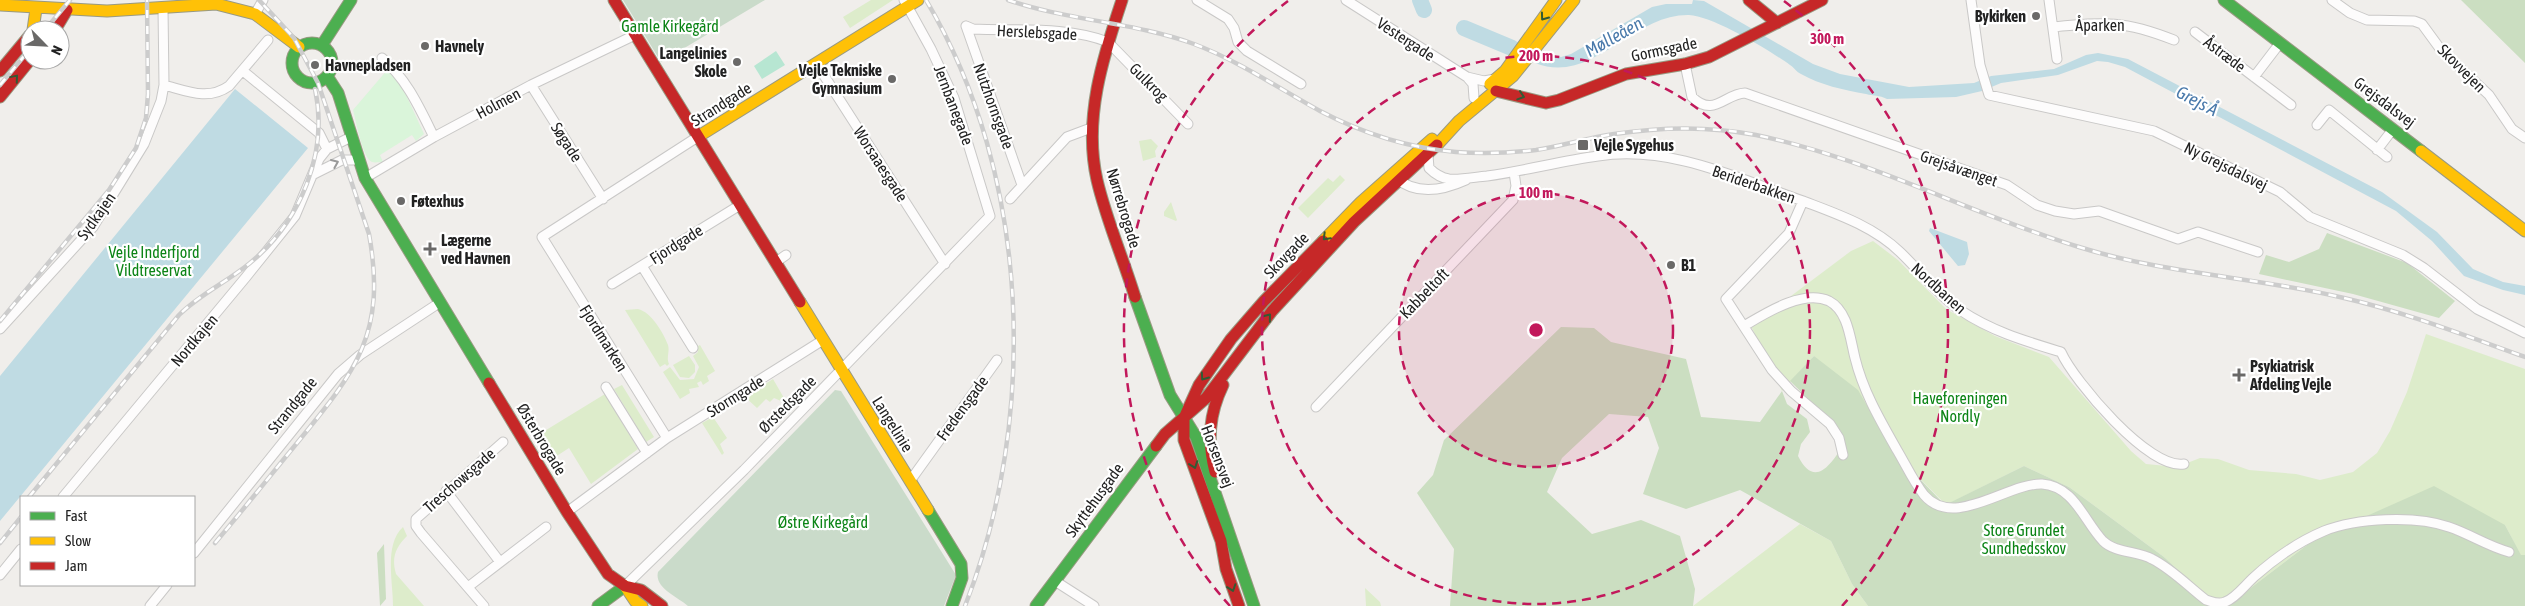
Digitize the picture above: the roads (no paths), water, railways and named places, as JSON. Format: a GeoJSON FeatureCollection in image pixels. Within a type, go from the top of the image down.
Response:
{"type":"FeatureCollection","features":[{"type":"Feature","properties":{"kind":"main road"},"geometry":{"type":"LineString","coordinates":[[322,45],[351,0]]}},
{"type":"Feature","properties":{"kind":"main road","name":"Langelinie"},"geometry":{"type":"LineString","coordinates":[[614,0],[962,568],[962,578],[952,606]]}},
{"type":"Feature","properties":{"kind":"main road","name":"Nørrebrogade"},"geometry":{"type":"LineString","coordinates":[[1122,0],[1095,86],[1091,128],[1092,156],[1104,203],[1148,336],[1170,395],[1184,418]]}},
{"type":"Feature","properties":{"kind":"main road"},"geometry":{"type":"LineString","coordinates":[[1496,85],[1556,0]]}},
{"type":"Feature","properties":{"kind":"main road"},"geometry":{"type":"LineString","coordinates":[[1496,85],[1513,76],[1574,0]]}},
{"type":"Feature","properties":{"kind":"main road"},"geometry":{"type":"LineString","coordinates":[[1749,0],[1777,23]]}},
{"type":"Feature","properties":{"kind":"main road","name":"Gormsgade"},"geometry":{"type":"LineString","coordinates":[[1496,85],[1546,102],[1558,100],[1598,82],[1626,74],[1685,64],[1709,56],[1822,0]]}},
{"type":"Feature","properties":{"kind":"main road","name":"Grejsdalsvej"},"geometry":{"type":"LineString","coordinates":[[2224,0],[2525,231]]}},
{"type":"Feature","properties":{"kind":"main road","name":"Strandgade"},"geometry":{"type":"LineString","coordinates":[[699,136],[910,2]]}},
{"type":"Feature","properties":{"kind":"main road"},"geometry":{"type":"LineString","coordinates":[[0,5],[67,10],[163,8],[216,4],[255,14],[299,47]]}},
{"type":"Feature","properties":{"kind":"main road"},"geometry":{"type":"LineString","coordinates":[[34,20],[36,9]]}},
{"type":"Feature","properties":{"kind":"main road"},"geometry":{"type":"LineString","coordinates":[[61,20],[67,10]]}},
{"type":"Feature","properties":{"kind":"main road"},"geometry":{"type":"LineString","coordinates":[[310,42],[322,45],[332,59],[327,76],[313,83],[306,83],[296,76],[292,70],[292,57],[299,47],[310,42]]}},
{"type":"Feature","properties":{"kind":"main road"},"geometry":{"type":"LineString","coordinates":[[0,71],[20,47]]}},
{"type":"Feature","properties":{"kind":"main road"},"geometry":{"type":"LineString","coordinates":[[0,97],[22,70]]}},
{"type":"Feature","properties":{"kind":"main road","name":"Østerbrogade"},"geometry":{"type":"LineString","coordinates":[[327,76],[338,93],[365,178],[439,303],[567,512],[608,574],[625,586],[635,601],[642,606]]}},
{"type":"Feature","properties":{"kind":"main road","name":"Skovgade"},"geometry":{"type":"LineString","coordinates":[[1184,418],[1206,398],[1272,311],[1354,222],[1474,98],[1496,85]]}},
{"type":"Feature","properties":{"kind":"main road","name":"Skovgade"},"geometry":{"type":"LineString","coordinates":[[1184,418],[1197,388],[1231,339],[1316,247],[1361,202],[1428,155],[1496,85]]}},
{"type":"Feature","properties":{"kind":"main road","name":"Skovgade"},"geometry":{"type":"LineString","coordinates":[[1238,356],[1211,411],[1210,446],[1222,495],[1249,580],[1252,600]]}},
{"type":"Feature","properties":{"kind":"main road","name":"Skyttehusgade"},"geometry":{"type":"LineString","coordinates":[[1036,606],[1165,434],[1184,418]]}},
{"type":"Feature","properties":{"kind":"main road","name":"Horsensvej"},"geometry":{"type":"LineString","coordinates":[[1184,418],[1196,437],[1244,583],[1252,600]]}},
{"type":"Feature","properties":{"kind":"main road","name":"Horsensvej"},"geometry":{"type":"LineString","coordinates":[[1184,418],[1184,440],[1221,541],[1226,569],[1238,606]]}},
{"type":"Feature","properties":{"kind":"main road","name":"Østerbrogade"},"geometry":{"type":"LineString","coordinates":[[625,586],[642,590],[662,606]]}},
{"type":"Feature","properties":{"kind":"main road","name":"Ørstedsgade"},"geometry":{"type":"LineString","coordinates":[[598,606],[625,586]]}},
{"type":"Feature","properties":{"kind":"street"},"geometry":{"type":"LineString","coordinates":[[255,14],[263,0]]}},
{"type":"Feature","properties":{"kind":"street"},"geometry":{"type":"LineString","coordinates":[[1197,0],[1228,19],[1234,28],[1238,42],[1246,50],[1301,84]]}},
{"type":"Feature","properties":{"kind":"street","name":"Vestergade"},"geometry":{"type":"LineString","coordinates":[[1346,0],[1467,77],[1496,85]]}},
{"type":"Feature","properties":{"kind":"street","name":"Ny Grejsdalsvej"},"geometry":{"type":"LineString","coordinates":[[1971,0],[1983,78],[1987,92],[1992,96],[2154,131],[2280,192],[2317,220],[2403,254],[2477,309],[2525,334]]}},
{"type":"Feature","properties":{"kind":"street","name":"Åparken"},"geometry":{"type":"LineString","coordinates":[[2050,0],[2057,59]]}},
{"type":"Feature","properties":{"kind":"street","name":"Skovvejen"},"geometry":{"type":"LineString","coordinates":[[2332,0],[2350,13],[2366,20],[2414,21],[2422,24],[2441,50],[2489,94],[2512,129],[2525,138]]}},
{"type":"Feature","properties":{"kind":"street","name":"Jernbanegade"},"geometry":{"type":"LineString","coordinates":[[910,2],[954,98],[990,216]]}},
{"type":"Feature","properties":{"kind":"street","name":"Sydkajen"},"geometry":{"type":"LineString","coordinates":[[0,329],[93,227],[144,144],[161,101],[164,86],[163,8]]}},
{"type":"Feature","properties":{"kind":"street","name":"Åparken"},"geometry":{"type":"LineString","coordinates":[[2053,26],[2113,22],[2146,29],[2174,40]]}},
{"type":"Feature","properties":{"kind":"street","name":"Herslebsgade"},"geometry":{"type":"LineString","coordinates":[[966,26],[973,29],[1093,36],[1108,42]]}},
{"type":"Feature","properties":{"kind":"street","name":"Nutzhornsgade"},"geometry":{"type":"LineString","coordinates":[[966,26],[1022,185]]}},
{"type":"Feature","properties":{"kind":"street","name":"Åstræde"},"geometry":{"type":"LineString","coordinates":[[2196,32],[2291,105]]}},
{"type":"Feature","properties":{"kind":"street","name":"Holmen"},"geometry":{"type":"LineString","coordinates":[[365,178],[531,85],[635,35]]}},
{"type":"Feature","properties":{"kind":"street"},"geometry":{"type":"LineString","coordinates":[[164,86],[207,95],[222,92],[243,71],[268,40]]}},
{"type":"Feature","properties":{"kind":"street","name":"Gulkrog"},"geometry":{"type":"LineString","coordinates":[[1108,42],[1188,124]]}},
{"type":"Feature","properties":{"kind":"street","name":"Åstræde"},"geometry":{"type":"LineString","coordinates":[[2254,77],[2280,43]]}},
{"type":"Feature","properties":{"kind":"street"},"geometry":{"type":"LineString","coordinates":[[382,58],[394,68],[406,84],[434,138]]}},
{"type":"Feature","properties":{"kind":"street","name":"Worsaaesgade"},"geometry":{"type":"LineString","coordinates":[[816,63],[945,264]]}},
{"type":"Feature","properties":{"kind":"street","name":"Grejsåvænget"},"geometry":{"type":"LineString","coordinates":[[1685,64],[1692,97],[1706,106],[1716,105],[1738,93],[1745,93],[2008,185],[2037,205],[2055,211],[2074,214],[2099,211],[2178,239],[2198,232],[2258,252]]}},
{"type":"Feature","properties":{"kind":"street"},"geometry":{"type":"LineString","coordinates":[[243,71],[319,133],[327,149],[351,137]]}},
{"type":"Feature","properties":{"kind":"street"},"geometry":{"type":"LineString","coordinates":[[1467,77],[1474,84],[1474,98]]}},
{"type":"Feature","properties":{"kind":"street","name":"Søgade"},"geometry":{"type":"LineString","coordinates":[[531,85],[603,199]]}},
{"type":"Feature","properties":{"kind":"street"},"geometry":{"type":"LineString","coordinates":[[2317,125],[2329,110],[2387,157]]}},
{"type":"Feature","properties":{"kind":"street"},"geometry":{"type":"LineString","coordinates":[[1010,199],[1067,137],[1091,128]]}},
{"type":"Feature","properties":{"kind":"street"},"geometry":{"type":"LineString","coordinates":[[2377,150],[2393,129]]}},
{"type":"Feature","properties":{"kind":"street","name":"Strandgade"},"geometry":{"type":"LineString","coordinates":[[542,237],[699,136]]}},
{"type":"Feature","properties":{"kind":"street","name":"Nordkajen"},"geometry":{"type":"LineString","coordinates":[[63,496],[246,278],[295,216],[319,159],[327,149]]}},
{"type":"Feature","properties":{"kind":"street","name":"Beriderbakken"},"geometry":{"type":"LineString","coordinates":[[1428,155],[1429,168],[1435,174],[1448,179],[1514,172],[1599,156],[1641,153],[1676,158],[1803,201],[1789,233],[1726,299],[1772,370],[1790,392],[1830,424],[1839,438],[1843,455]]}},
{"type":"Feature","properties":{"kind":"street"},"geometry":{"type":"LineString","coordinates":[[314,174],[342,160],[358,160]]}},
{"type":"Feature","properties":{"kind":"street","name":"Kabbeltoft"},"geometry":{"type":"LineString","coordinates":[[1316,406],[1513,200],[1516,186],[1514,172]]}},
{"type":"Feature","properties":{"kind":"street","name":"Beriderbakken"},"geometry":{"type":"LineString","coordinates":[[1396,178],[1420,189],[1438,190],[1472,177]]}},
{"type":"Feature","properties":{"kind":"street","name":"Nordbanen"},"geometry":{"type":"LineString","coordinates":[[1803,201],[1849,218],[1870,229],[1898,250],[1940,293],[1960,309],[1989,327],[2014,338],[2061,352],[2067,366],[2113,421],[2163,460],[2184,464]]}},
{"type":"Feature","properties":{"kind":"street","name":"Fjordgade"},"geometry":{"type":"LineString","coordinates":[[612,284],[740,205]]}},
{"type":"Feature","properties":{"kind":"street","name":"Ørstedsgade"},"geometry":{"type":"LineString","coordinates":[[625,586],[842,371],[990,216]]}},
{"type":"Feature","properties":{"kind":"street","name":"Fjordmarken"},"geometry":{"type":"LineString","coordinates":[[542,237],[667,438]]}},
{"type":"Feature","properties":{"kind":"street"},"geometry":{"type":"LineString","coordinates":[[776,262],[786,255]]}},
{"type":"Feature","properties":{"kind":"street"},"geometry":{"type":"LineString","coordinates":[[642,266],[692,348]]}},
{"type":"Feature","properties":{"kind":"street"},"geometry":{"type":"LineString","coordinates":[[1744,326],[1791,302],[1807,299],[1828,301],[1840,310],[1846,324],[1859,377],[1866,395],[1915,482],[1932,502],[1954,508],[2026,486],[2042,484],[2059,489],[2071,498],[2104,542],[2154,560],[2206,600],[2216,604],[2225,602],[2235,596],[2275,559],[2301,543],[2325,531],[2366,521],[2396,520],[2448,527],[2487,546],[2509,552]]}},
{"type":"Feature","properties":{"kind":"street","name":"Strandgade"},"geometry":{"type":"LineString","coordinates":[[195,552],[338,374],[360,355],[439,303]]}},
{"type":"Feature","properties":{"kind":"street","name":"Stormgade"},"geometry":{"type":"LineString","coordinates":[[567,512],[667,438],[823,340]]}},
{"type":"Feature","properties":{"kind":"street","name":"Fredensgade"},"geometry":{"type":"LineString","coordinates":[[910,481],[997,360]]}},
{"type":"Feature","properties":{"kind":"street"},"geometry":{"type":"LineString","coordinates":[[606,387],[647,453]]}},
{"type":"Feature","properties":{"kind":"street","name":"Treschowsgade"},"geometry":{"type":"LineString","coordinates":[[468,587],[421,533],[416,526],[416,519],[503,442]]}},
{"type":"Feature","properties":{"kind":"street"},"geometry":{"type":"LineString","coordinates":[[446,491],[500,562]]}},
{"type":"Feature","properties":{"kind":"street"},"geometry":{"type":"LineString","coordinates":[[484,606],[468,587],[546,526]]}},
{"type":"Feature","properties":{"kind":"street"},"geometry":{"type":"LineString","coordinates":[[0,575],[20,550]]}},
{"type":"Feature","properties":{"kind":"street"},"geometry":{"type":"LineString","coordinates":[[1055,581],[1094,606]]}},
{"type":"Feature","properties":{"kind":"street"},"geometry":{"type":"LineString","coordinates":[[150,606],[166,586]]}},
{"type":"Feature","properties":{"kind":"water","name":"Grejs Å"},"geometry":{"type":"Polygon","coordinates":[[[1693,0],[1704,1],[1813,64],[1840,74],[1909,87],[1974,83],[1991,76],[2054,69],[2086,55],[2098,53],[2128,59],[2382,192],[2437,232],[2473,269],[2503,282],[2525,286],[2525,295],[2503,290],[2464,276],[2432,241],[2396,211],[2125,67],[2108,62],[2097,61],[2058,75],[2001,83],[1982,91],[1956,97],[1887,99],[1841,89],[1816,81],[1799,73],[1781,59],[1726,27],[1689,15],[1668,18],[1649,25],[1594,58],[1575,65],[1556,68],[1535,63],[1542,53],[1561,57],[1571,54],[1652,7],[1666,4],[1692,4],[1693,0]]]}},
{"type":"Feature","properties":{"kind":"water","name":"Vejle Inderfjord Vildtreservat"},"geometry":{"type":"Polygon","coordinates":[[[235,89],[308,148],[0,521],[0,376],[235,89]]]}},
{"type":"Feature","properties":{"kind":"water"},"geometry":{"type":"Polygon","coordinates":[[[1930,228],[1967,242],[1969,254],[1965,265],[1958,266],[1929,231],[1930,228]]]}},
{"type":"Feature","properties":{"kind":"waterway","name":"Mølleåen"},"geometry":{"type":"LineString","coordinates":[[1420,0],[1424,10]]}},
{"type":"Feature","properties":{"kind":"waterway","name":"Mølleåen"},"geometry":{"type":"LineString","coordinates":[[1464,28],[1512,48]]}},
{"type":"Feature","properties":{"kind":"railway"},"geometry":{"type":"LineString","coordinates":[[53,20],[70,0]]}},
{"type":"Feature","properties":{"kind":"railway"},"geometry":{"type":"LineString","coordinates":[[0,321],[109,190],[136,148],[146,118],[148,94],[147,0]]}},
{"type":"Feature","properties":{"kind":"railway"},"geometry":{"type":"LineString","coordinates":[[215,543],[336,394],[362,349],[370,325],[374,298],[369,234],[318,83],[294,38],[259,0]]}},
{"type":"Feature","properties":{"kind":"railway"},"geometry":{"type":"LineString","coordinates":[[926,0],[961,69],[987,142],[1004,219],[1013,298],[1013,378],[1005,456],[989,533],[965,606]]}},
{"type":"Feature","properties":{"kind":"railway"},"geometry":{"type":"LineString","coordinates":[[1008,0],[1054,13],[1148,31],[1194,44],[1243,67],[1336,119],[1369,133],[1403,143],[1456,152],[1496,153],[1536,150],[1604,136],[1649,130],[1685,128],[1721,130],[1756,135],[1798,145],[1879,172],[1998,219],[2079,247],[2144,263],[2344,298],[2413,317],[2525,357]]}},
{"type":"Feature","properties":{"kind":"railway"},"geometry":{"type":"LineString","coordinates":[[0,85],[20,61]]}},
{"type":"Feature","properties":{"kind":"railway"},"geometry":{"type":"LineString","coordinates":[[30,496],[179,315],[250,263],[283,228],[296,207],[314,161],[318,137],[315,89]]}},
{"type":"Feature","properties":{"kind":"railway"},"geometry":{"type":"LineString","coordinates":[[0,543],[20,518]]}},
{"type":"Feature","properties":{"kind":"place","name":"Bykirken"},"geometry":{"type":"Point","coordinates":[2036,16]}},
{"type":"Feature","properties":{"kind":"place","name":"Havnely"},"geometry":{"type":"Point","coordinates":[425,46]}},
{"type":"Feature","properties":{"kind":"place","name":"Langelinies Skole"},"geometry":{"type":"Point","coordinates":[737,62]}},
{"type":"Feature","properties":{"kind":"place","name":"Havnepladsen"},"geometry":{"type":"Point","coordinates":[315,65]}},
{"type":"Feature","properties":{"kind":"place","name":"Vejle Tekniske Gymnasium"},"geometry":{"type":"Point","coordinates":[892,79]}},
{"type":"Feature","properties":{"kind":"place","name":"Vejle Sygehus"},"geometry":{"type":"Point","coordinates":[1583,145]}},
{"type":"Feature","properties":{"kind":"place","name":"Føtexhus"},"geometry":{"type":"Point","coordinates":[401,201]}},
{"type":"Feature","properties":{"kind":"place","name":"Lægerne ved Havnen"},"geometry":{"type":"Point","coordinates":[430,249]}},
{"type":"Feature","properties":{"kind":"place","name":"B1"},"geometry":{"type":"Point","coordinates":[1671,265]}},
{"type":"Feature","properties":{"kind":"place","name":"Psykiatrisk Afdeling Vejle"},"geometry":{"type":"Point","coordinates":[2239,375]}},
{"type":"Feature","properties":{"kind":"park label","name":"Gamle Kirkegård"},"geometry":{"type":"Point","coordinates":[670,26]}},
{"type":"Feature","properties":{"kind":"park label","name":"Haveforeningen Nordly"},"geometry":{"type":"Point","coordinates":[1960,407]}},
{"type":"Feature","properties":{"kind":"park label","name":"Østre Kirkegård"},"geometry":{"type":"Point","coordinates":[823,522]}},
{"type":"Feature","properties":{"kind":"park label","name":"Store Grundet Sundhedsskov"},"geometry":{"type":"Point","coordinates":[2024,539]}}]}
